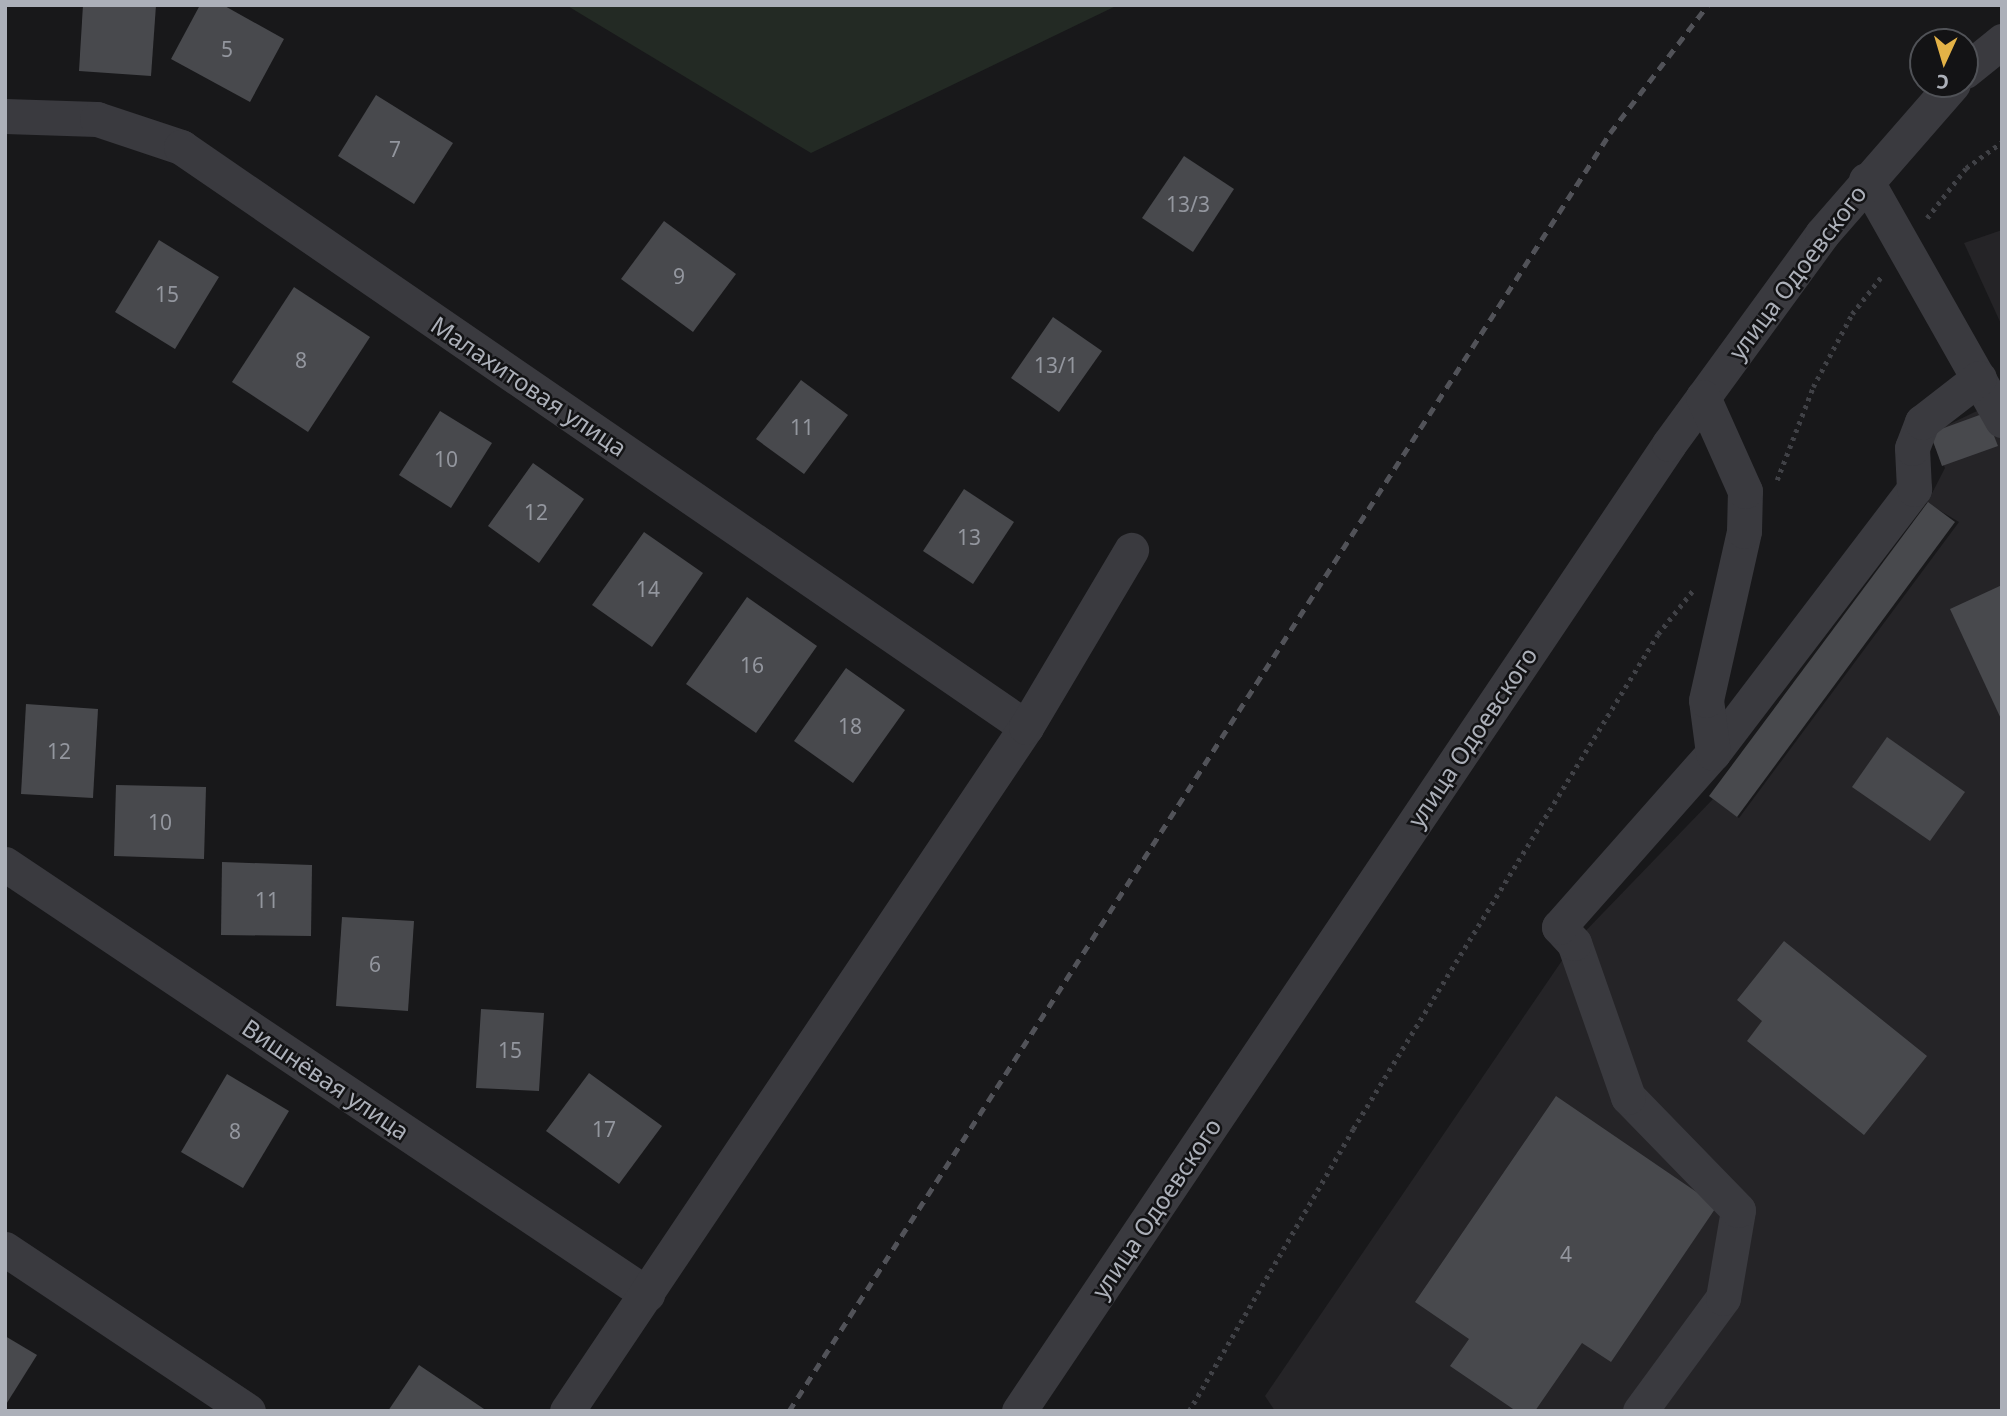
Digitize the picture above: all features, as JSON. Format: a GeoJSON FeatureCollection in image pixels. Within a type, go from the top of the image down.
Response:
{"type":"FeatureCollection","features":[{"type":"Feature","properties":{"kind":"street"},"geometry":{"type":"LineString","coordinates":[[1979,60],[2002,41]]}},
{"type":"Feature","properties":{"kind":"street","name":"улица Одоевского"},"geometry":{"type":"LineString","coordinates":[[1019,1411],[1703,397],[1866,180],[1940,98]]}},
{"type":"Feature","properties":{"kind":"street","name":"Малахитовая улица"},"geometry":{"type":"LineString","coordinates":[[5,116],[97,119],[181,147],[1026,727]]}},
{"type":"Feature","properties":{"kind":"street"},"geometry":{"type":"LineString","coordinates":[[1866,180],[1902,250],[2002,420]]}},
{"type":"Feature","properties":{"kind":"street"},"geometry":{"type":"LineString","coordinates":[[1640,1411],[1723,1298],[1738,1210],[1628,1097],[1574,943],[1559,927],[1713,753],[1914,489],[1912,448],[1922,422],[1979,378]]}},
{"type":"Feature","properties":{"kind":"street"},"geometry":{"type":"LineString","coordinates":[[1703,397],[1745,491],[1742,544],[1706,700],[1713,753]]}},
{"type":"Feature","properties":{"kind":"street"},"geometry":{"type":"LineString","coordinates":[[568,1411],[1026,727],[1131,550]]}},
{"type":"Feature","properties":{"kind":"street","name":"Вишнёвая улица"},"geometry":{"type":"LineString","coordinates":[[5,864],[647,1294]]}},
{"type":"Feature","properties":{"kind":"street"},"geometry":{"type":"LineString","coordinates":[[5,1249],[248,1411]]}},
{"type":"Feature","properties":{"kind":"path"},"geometry":{"type":"LineString","coordinates":[[1774,489],[1813,387],[1852,314],[1966,168],[2002,142]]}},
{"type":"Feature","properties":{"kind":"path"},"geometry":{"type":"LineString","coordinates":[[1189,1411],[1374,1093],[1658,634],[1698,585]]}},
{"type":"Feature","properties":{"kind":"shaded area"},"geometry":{"type":"Polygon","coordinates":[[[566,5],[1118,5],[811,153],[566,5]]]}},
{"type":"Feature","properties":{"kind":"shaded area"},"geometry":{"type":"Polygon","coordinates":[[[2002,230],[2002,326],[1964,243],[2002,230]]]}},
{"type":"Feature","properties":{"kind":"shaded area"},"geometry":{"type":"Polygon","coordinates":[[[2002,399],[2002,1411],[1275,1411],[1265,1396],[1574,943],[1713,799],[1739,818],[1959,522],[1927,503],[1945,468],[1929,434],[2002,399]]]}},
{"type":"Feature","properties":{"kind":"building"},"geometry":{"type":"Polygon","coordinates":[[[83,5],[156,5],[151,76],[79,71],[83,5]]]}},
{"type":"Feature","properties":{"kind":"building"},"geometry":{"type":"Polygon","coordinates":[[[200,5],[223,5],[284,39],[250,102],[171,59],[200,5]]]}},
{"type":"Feature","properties":{"kind":"building"},"geometry":{"type":"Polygon","coordinates":[[[376,95],[453,143],[414,204],[338,156],[376,95]]]}},
{"type":"Feature","properties":{"kind":"building"},"geometry":{"type":"Polygon","coordinates":[[[1184,156],[1234,189],[1193,252],[1142,218],[1184,156]]]}},
{"type":"Feature","properties":{"kind":"building"},"geometry":{"type":"Polygon","coordinates":[[[664,221],[736,274],[693,332],[621,279],[664,221]]]}},
{"type":"Feature","properties":{"kind":"building"},"geometry":{"type":"Polygon","coordinates":[[[159,240],[219,277],[175,349],[115,312],[159,240]]]}},
{"type":"Feature","properties":{"kind":"building"},"geometry":{"type":"Polygon","coordinates":[[[294,287],[370,337],[308,432],[232,382],[294,287]]]}},
{"type":"Feature","properties":{"kind":"building"},"geometry":{"type":"Polygon","coordinates":[[[1053,317],[1102,351],[1059,412],[1011,378],[1053,317]]]}},
{"type":"Feature","properties":{"kind":"building"},"geometry":{"type":"Polygon","coordinates":[[[801,380],[848,415],[804,474],[756,439],[801,380]]]}},
{"type":"Feature","properties":{"kind":"building"},"geometry":{"type":"Polygon","coordinates":[[[440,411],[492,443],[451,508],[399,475],[440,411]]]}},
{"type":"Feature","properties":{"kind":"building"},"geometry":{"type":"Polygon","coordinates":[[[1985,413],[1998,446],[1942,466],[1930,433],[1985,413]]]}},
{"type":"Feature","properties":{"kind":"building"},"geometry":{"type":"Polygon","coordinates":[[[533,463],[584,499],[539,563],[488,526],[533,463]]]}},
{"type":"Feature","properties":{"kind":"building"},"geometry":{"type":"Polygon","coordinates":[[[964,489],[1014,522],[973,584],[923,551],[964,489]]]}},
{"type":"Feature","properties":{"kind":"building"},"geometry":{"type":"Polygon","coordinates":[[[1928,502],[1955,522],[1737,817],[1709,796],[1928,502]]]}},
{"type":"Feature","properties":{"kind":"building"},"geometry":{"type":"Polygon","coordinates":[[[644,532],[703,573],[652,647],[592,605],[644,532]]]}},
{"type":"Feature","properties":{"kind":"building"},"geometry":{"type":"Polygon","coordinates":[[[2002,585],[2002,721],[1950,609],[2002,585]]]}},
{"type":"Feature","properties":{"kind":"building"},"geometry":{"type":"Polygon","coordinates":[[[747,597],[817,646],[756,733],[686,684],[747,597]]]}},
{"type":"Feature","properties":{"kind":"building"},"geometry":{"type":"Polygon","coordinates":[[[846,668],[905,710],[853,783],[794,741],[846,668]]]}},
{"type":"Feature","properties":{"kind":"building"},"geometry":{"type":"Polygon","coordinates":[[[26,704],[98,709],[93,798],[21,794],[26,704]]]}},
{"type":"Feature","properties":{"kind":"building"},"geometry":{"type":"Polygon","coordinates":[[[1887,737],[1965,792],[1930,841],[1852,787],[1887,737]]]}},
{"type":"Feature","properties":{"kind":"building"},"geometry":{"type":"Polygon","coordinates":[[[116,785],[206,787],[204,859],[114,856],[116,785]]]}},
{"type":"Feature","properties":{"kind":"building"},"geometry":{"type":"Polygon","coordinates":[[[222,862],[312,865],[311,936],[221,935],[222,862]]]}},
{"type":"Feature","properties":{"kind":"building"},"geometry":{"type":"Polygon","coordinates":[[[342,917],[414,921],[408,1011],[336,1006],[342,917]]]}},
{"type":"Feature","properties":{"kind":"building"},"geometry":{"type":"Polygon","coordinates":[[[1784,941],[1927,1056],[1864,1135],[1747,1041],[1762,1021],[1737,1000],[1784,941]]]}},
{"type":"Feature","properties":{"kind":"building"},"geometry":{"type":"Polygon","coordinates":[[[481,1009],[544,1013],[539,1091],[476,1088],[481,1009]]]}},
{"type":"Feature","properties":{"kind":"building"},"geometry":{"type":"Polygon","coordinates":[[[589,1073],[662,1126],[619,1184],[546,1131],[589,1073]]]}},
{"type":"Feature","properties":{"kind":"building"},"geometry":{"type":"Polygon","coordinates":[[[227,1074],[289,1111],[243,1188],[181,1152],[227,1074]]]}},
{"type":"Feature","properties":{"kind":"building"},"geometry":{"type":"Polygon","coordinates":[[[1556,1096],[1717,1206],[1611,1362],[1582,1343],[1535,1411],[1516,1411],[1450,1366],[1469,1339],[1415,1302],[1556,1096]]]}},
{"type":"Feature","properties":{"kind":"building"},"geometry":{"type":"Polygon","coordinates":[[[5,1336],[37,1355],[5,1406],[5,1336]]]}},
{"type":"Feature","properties":{"kind":"building"},"geometry":{"type":"Polygon","coordinates":[[[419,1365],[487,1411],[388,1411],[419,1365]]]}},
{"type":"Feature","properties":{"kind":"railway"},"geometry":{"type":"LineString","coordinates":[[789,1411],[1610,133],[1708,5]]}}]}
